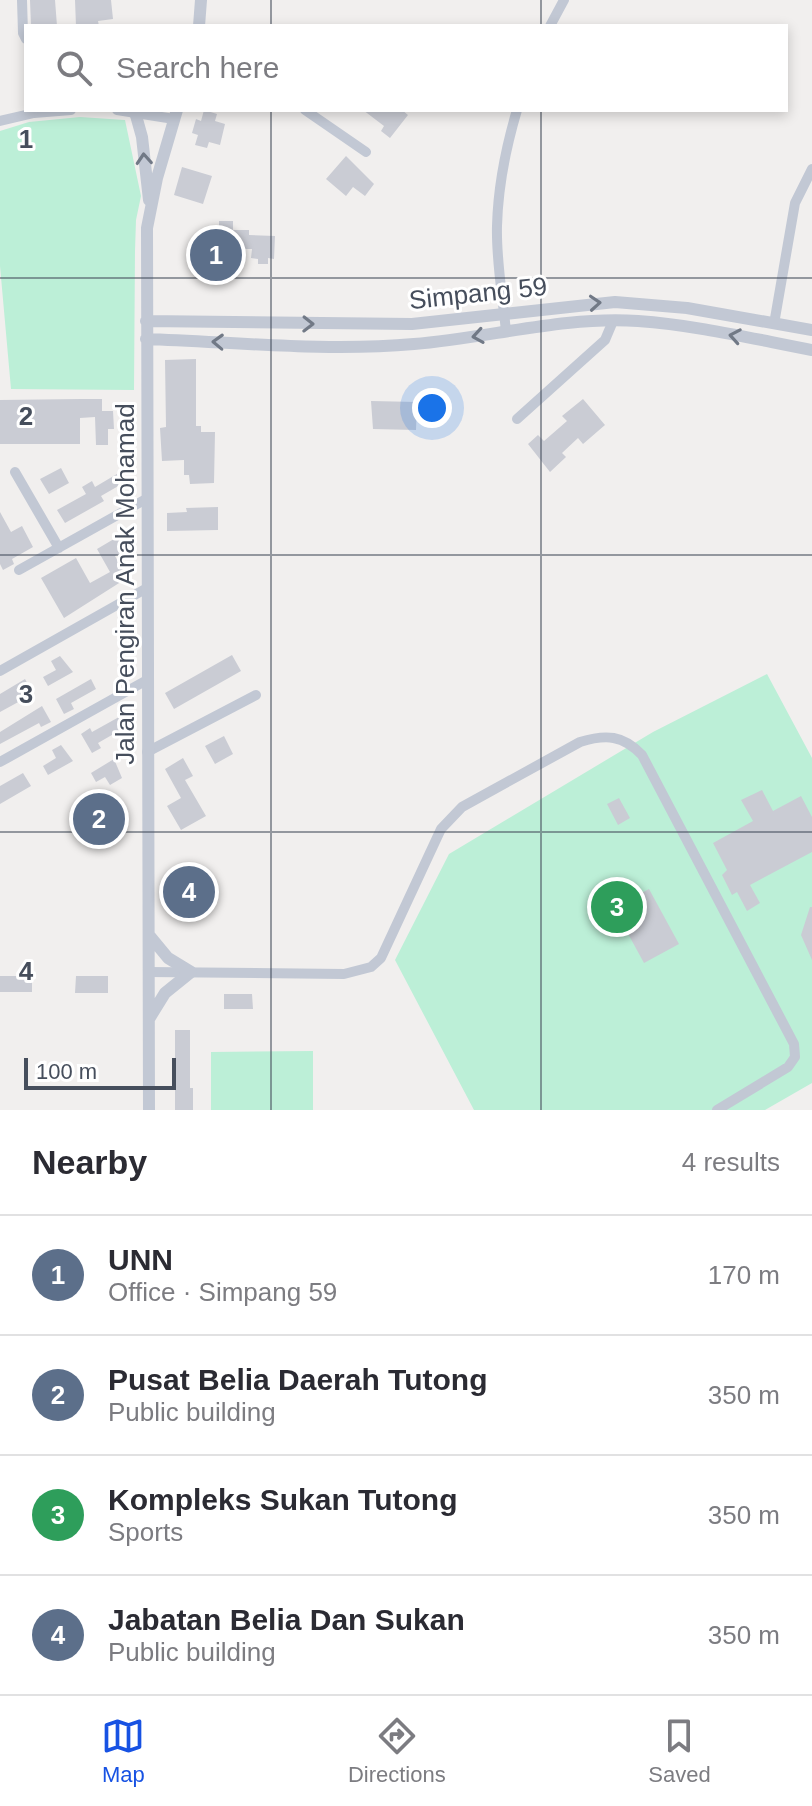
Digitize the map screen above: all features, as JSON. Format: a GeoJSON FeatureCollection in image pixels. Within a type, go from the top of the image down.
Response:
{"type":"FeatureCollection","features":[{"type":"Feature","properties":{"kind":"street"},"geometry":{"type":"LineString","coordinates":[[22,0],[24,35]]}},
{"type":"Feature","properties":{"kind":"street"},"geometry":{"type":"LineString","coordinates":[[199,24],[201,0]]}},
{"type":"Feature","properties":{"kind":"street"},"geometry":{"type":"LineString","coordinates":[[551,24],[564,0]]}},
{"type":"Feature","properties":{"kind":"street"},"geometry":{"type":"LineString","coordinates":[[0,121],[43,112]]}},
{"type":"Feature","properties":{"kind":"street"},"geometry":{"type":"LineString","coordinates":[[150,207],[142,137],[135,112],[176,114]]}},
{"type":"Feature","properties":{"kind":"street"},"geometry":{"type":"LineString","coordinates":[[308,112],[366,152]]}},
{"type":"Feature","properties":{"kind":"street"},"geometry":{"type":"LineString","coordinates":[[506,332],[497,227],[504,164],[517,112]]}},
{"type":"Feature","properties":{"kind":"street","name":"Jalan Pengiran Anak Mohamad"},"geometry":{"type":"LineString","coordinates":[[149,1110],[147,228],[176,114]]}},
{"type":"Feature","properties":{"kind":"street"},"geometry":{"type":"LineString","coordinates":[[774,324],[795,203],[812,169]]}},
{"type":"Feature","properties":{"kind":"street","name":"Simpang 59"},"geometry":{"type":"LineString","coordinates":[[146,321],[412,324],[589,303],[642,303],[812,330]]}},
{"type":"Feature","properties":{"kind":"street"},"geometry":{"type":"LineString","coordinates":[[517,419],[605,340],[613,321]]}},
{"type":"Feature","properties":{"kind":"street","name":"Simpang 59"},"geometry":{"type":"LineString","coordinates":[[146,339],[358,346],[412,344],[562,323],[613,321],[683,327],[812,350]]}},
{"type":"Feature","properties":{"kind":"street"},"geometry":{"type":"LineString","coordinates":[[15,472],[59,548]]}},
{"type":"Feature","properties":{"kind":"street"},"geometry":{"type":"LineString","coordinates":[[19,570],[146,499]]}},
{"type":"Feature","properties":{"kind":"street"},"geometry":{"type":"LineString","coordinates":[[0,671],[147,588]]}},
{"type":"Feature","properties":{"kind":"street"},"geometry":{"type":"LineString","coordinates":[[0,762],[147,680]]}},
{"type":"Feature","properties":{"kind":"street"},"geometry":{"type":"LineString","coordinates":[[147,752],[256,695]]}},
{"type":"Feature","properties":{"kind":"street"},"geometry":{"type":"LineString","coordinates":[[148,972],[344,974],[371,967],[381,958],[441,829],[450,817],[462,807],[580,742],[597,736],[614,736],[630,743],[642,755],[794,1044],[795,1057],[788,1067],[717,1110]]}},
{"type":"Feature","properties":{"kind":"street"},"geometry":{"type":"LineString","coordinates":[[147,932],[168,958],[191,972]]}},
{"type":"Feature","properties":{"kind":"street"},"geometry":{"type":"LineString","coordinates":[[148,1021],[165,993],[191,972]]}},
{"type":"Feature","properties":{"kind":"green space"},"geometry":{"type":"Polygon","coordinates":[[[80,117],[125,120],[141,196],[136,220],[134,390],[11,389],[0,266],[0,131],[29,122],[80,117]]]}},
{"type":"Feature","properties":{"kind":"green space"},"geometry":{"type":"Polygon","coordinates":[[[767,674],[812,758],[812,1083],[765,1110],[474,1110],[395,960],[449,854],[653,732],[767,674]]]}},
{"type":"Feature","properties":{"kind":"green space"},"geometry":{"type":"Polygon","coordinates":[[[313,1051],[313,1110],[211,1110],[211,1052],[313,1051]]]}},
{"type":"Feature","properties":{"kind":"building"},"geometry":{"type":"Polygon","coordinates":[[[30,0],[55,0],[57,24],[31,24],[30,0]]]}},
{"type":"Feature","properties":{"kind":"building"},"geometry":{"type":"Polygon","coordinates":[[[75,0],[111,0],[113,19],[98,21],[99,24],[76,24],[75,0]]]}},
{"type":"Feature","properties":{"kind":"building"},"geometry":{"type":"Polygon","coordinates":[[[203,112],[210,112],[217,114],[215,121],[225,124],[220,145],[209,142],[207,148],[195,145],[198,135],[192,133],[196,119],[201,121],[203,112]]]}},
{"type":"Feature","properties":{"kind":"building"},"geometry":{"type":"Polygon","coordinates":[[[366,112],[404,112],[408,115],[390,138],[381,131],[384,126],[366,112]]]}},
{"type":"Feature","properties":{"kind":"building"},"geometry":{"type":"Polygon","coordinates":[[[346,156],[374,184],[365,196],[353,187],[346,196],[326,179],[346,156]]]}},
{"type":"Feature","properties":{"kind":"building"},"geometry":{"type":"Polygon","coordinates":[[[182,167],[212,176],[203,204],[174,195],[182,167]]]}},
{"type":"Feature","properties":{"kind":"building"},"geometry":{"type":"Polygon","coordinates":[[[219,221],[233,221],[233,230],[249,230],[249,235],[275,236],[274,259],[268,258],[268,264],[258,264],[258,259],[251,258],[252,249],[230,249],[226,281],[211,281],[211,266],[207,266],[208,229],[219,229],[219,221]]]}},
{"type":"Feature","properties":{"kind":"building"},"geometry":{"type":"Polygon","coordinates":[[[196,359],[196,426],[201,426],[201,432],[215,432],[214,483],[190,484],[189,475],[184,475],[184,460],[162,461],[160,428],[166,427],[165,360],[196,359]]]}},
{"type":"Feature","properties":{"kind":"building"},"geometry":{"type":"Polygon","coordinates":[[[102,399],[102,411],[113,411],[114,429],[108,429],[108,445],[96,445],[95,417],[80,418],[80,444],[0,444],[0,400],[102,399]]]}},
{"type":"Feature","properties":{"kind":"building"},"geometry":{"type":"Polygon","coordinates":[[[583,399],[605,425],[583,444],[578,438],[562,453],[566,457],[550,472],[528,444],[538,435],[544,441],[567,421],[562,416],[583,399]]]}},
{"type":"Feature","properties":{"kind":"building"},"geometry":{"type":"Polygon","coordinates":[[[371,401],[417,402],[416,430],[373,429],[371,401]]]}},
{"type":"Feature","properties":{"kind":"building"},"geometry":{"type":"Polygon","coordinates":[[[61,468],[69,483],[49,494],[40,479],[61,468]]]}},
{"type":"Feature","properties":{"kind":"building"},"geometry":{"type":"Polygon","coordinates":[[[122,471],[127,481],[101,496],[104,501],[65,523],[57,510],[86,494],[82,487],[92,481],[95,487],[122,471]]]}},
{"type":"Feature","properties":{"kind":"building"},"geometry":{"type":"Polygon","coordinates":[[[218,507],[218,530],[167,531],[167,513],[187,512],[186,508],[218,507]]]}},
{"type":"Feature","properties":{"kind":"building"},"geometry":{"type":"Polygon","coordinates":[[[0,512],[11,532],[22,526],[33,547],[12,559],[14,564],[3,570],[0,564],[0,512]]]}},
{"type":"Feature","properties":{"kind":"building"},"geometry":{"type":"Polygon","coordinates":[[[119,536],[127,549],[115,556],[127,578],[64,618],[41,578],[76,558],[90,583],[110,572],[97,549],[119,536]]]}},
{"type":"Feature","properties":{"kind":"building"},"geometry":{"type":"Polygon","coordinates":[[[232,655],[241,671],[174,709],[165,693],[232,655]]]}},
{"type":"Feature","properties":{"kind":"building"},"geometry":{"type":"Polygon","coordinates":[[[60,656],[73,672],[48,686],[43,677],[56,670],[51,661],[60,656]]]}},
{"type":"Feature","properties":{"kind":"building"},"geometry":{"type":"Polygon","coordinates":[[[25,679],[33,694],[0,712],[0,694],[25,679]]]}},
{"type":"Feature","properties":{"kind":"building"},"geometry":{"type":"Polygon","coordinates":[[[91,679],[96,689],[71,703],[74,709],[64,714],[56,699],[91,679]]]}},
{"type":"Feature","properties":{"kind":"building"},"geometry":{"type":"Polygon","coordinates":[[[42,706],[51,722],[41,727],[39,723],[0,744],[0,732],[42,706]]]}},
{"type":"Feature","properties":{"kind":"building"},"geometry":{"type":"Polygon","coordinates":[[[119,717],[124,728],[98,743],[101,748],[92,753],[81,734],[90,728],[92,732],[119,717]]]}},
{"type":"Feature","properties":{"kind":"building"},"geometry":{"type":"Polygon","coordinates":[[[224,736],[233,754],[215,764],[205,746],[224,736]]]}},
{"type":"Feature","properties":{"kind":"building"},"geometry":{"type":"Polygon","coordinates":[[[61,745],[73,761],[48,775],[43,766],[56,758],[52,750],[61,745]]]}},
{"type":"Feature","properties":{"kind":"building"},"geometry":{"type":"Polygon","coordinates":[[[183,758],[193,776],[185,780],[206,816],[181,830],[167,806],[181,798],[165,769],[183,758]]]}},
{"type":"Feature","properties":{"kind":"building"},"geometry":{"type":"Polygon","coordinates":[[[114,759],[122,778],[110,785],[105,777],[96,782],[91,773],[114,759]]]}},
{"type":"Feature","properties":{"kind":"building"},"geometry":{"type":"Polygon","coordinates":[[[23,773],[31,786],[0,804],[0,786],[23,773]]]}},
{"type":"Feature","properties":{"kind":"building"},"geometry":{"type":"Polygon","coordinates":[[[762,790],[773,811],[801,796],[812,817],[812,852],[750,885],[760,903],[747,911],[737,892],[732,895],[722,875],[727,870],[713,843],[753,821],[741,800],[762,790]]]}},
{"type":"Feature","properties":{"kind":"building"},"geometry":{"type":"Polygon","coordinates":[[[619,798],[630,818],[618,825],[607,804],[619,798]]]}},
{"type":"Feature","properties":{"kind":"building"},"geometry":{"type":"Polygon","coordinates":[[[87,808],[111,808],[110,830],[87,830],[87,808]]]}},
{"type":"Feature","properties":{"kind":"building"},"geometry":{"type":"Polygon","coordinates":[[[205,867],[213,882],[200,889],[210,907],[191,917],[172,885],[205,867]]]}},
{"type":"Feature","properties":{"kind":"building"},"geometry":{"type":"Polygon","coordinates":[[[649,889],[679,944],[644,963],[614,908],[649,889]]]}},
{"type":"Feature","properties":{"kind":"building"},"geometry":{"type":"Polygon","coordinates":[[[812,907],[812,960],[801,935],[812,907]]]}},
{"type":"Feature","properties":{"kind":"building"},"geometry":{"type":"Polygon","coordinates":[[[0,976],[32,976],[32,992],[0,992],[0,976]]]}},
{"type":"Feature","properties":{"kind":"building"},"geometry":{"type":"Polygon","coordinates":[[[76,976],[108,976],[108,993],[75,993],[76,976]]]}},
{"type":"Feature","properties":{"kind":"building"},"geometry":{"type":"Polygon","coordinates":[[[224,994],[252,994],[253,1009],[224,1009],[224,994]]]}},
{"type":"Feature","properties":{"kind":"building"},"geometry":{"type":"Polygon","coordinates":[[[175,1030],[190,1030],[193,1110],[175,1110],[175,1030]]]}},
{"type":"Feature","properties":{"kind":"place","name":"UNN"},"geometry":{"type":"Point","coordinates":[216,255]}},
{"type":"Feature","properties":{"kind":"place","name":"Pusat Belia Daerah Tutong"},"geometry":{"type":"Point","coordinates":[99,819]}},
{"type":"Feature","properties":{"kind":"place","name":"Jabatan Belia Dan Sukan"},"geometry":{"type":"Point","coordinates":[189,892]}},
{"type":"Feature","properties":{"kind":"place","name":"Kompleks Sukan Tutong"},"geometry":{"type":"Point","coordinates":[617,907]}}]}
